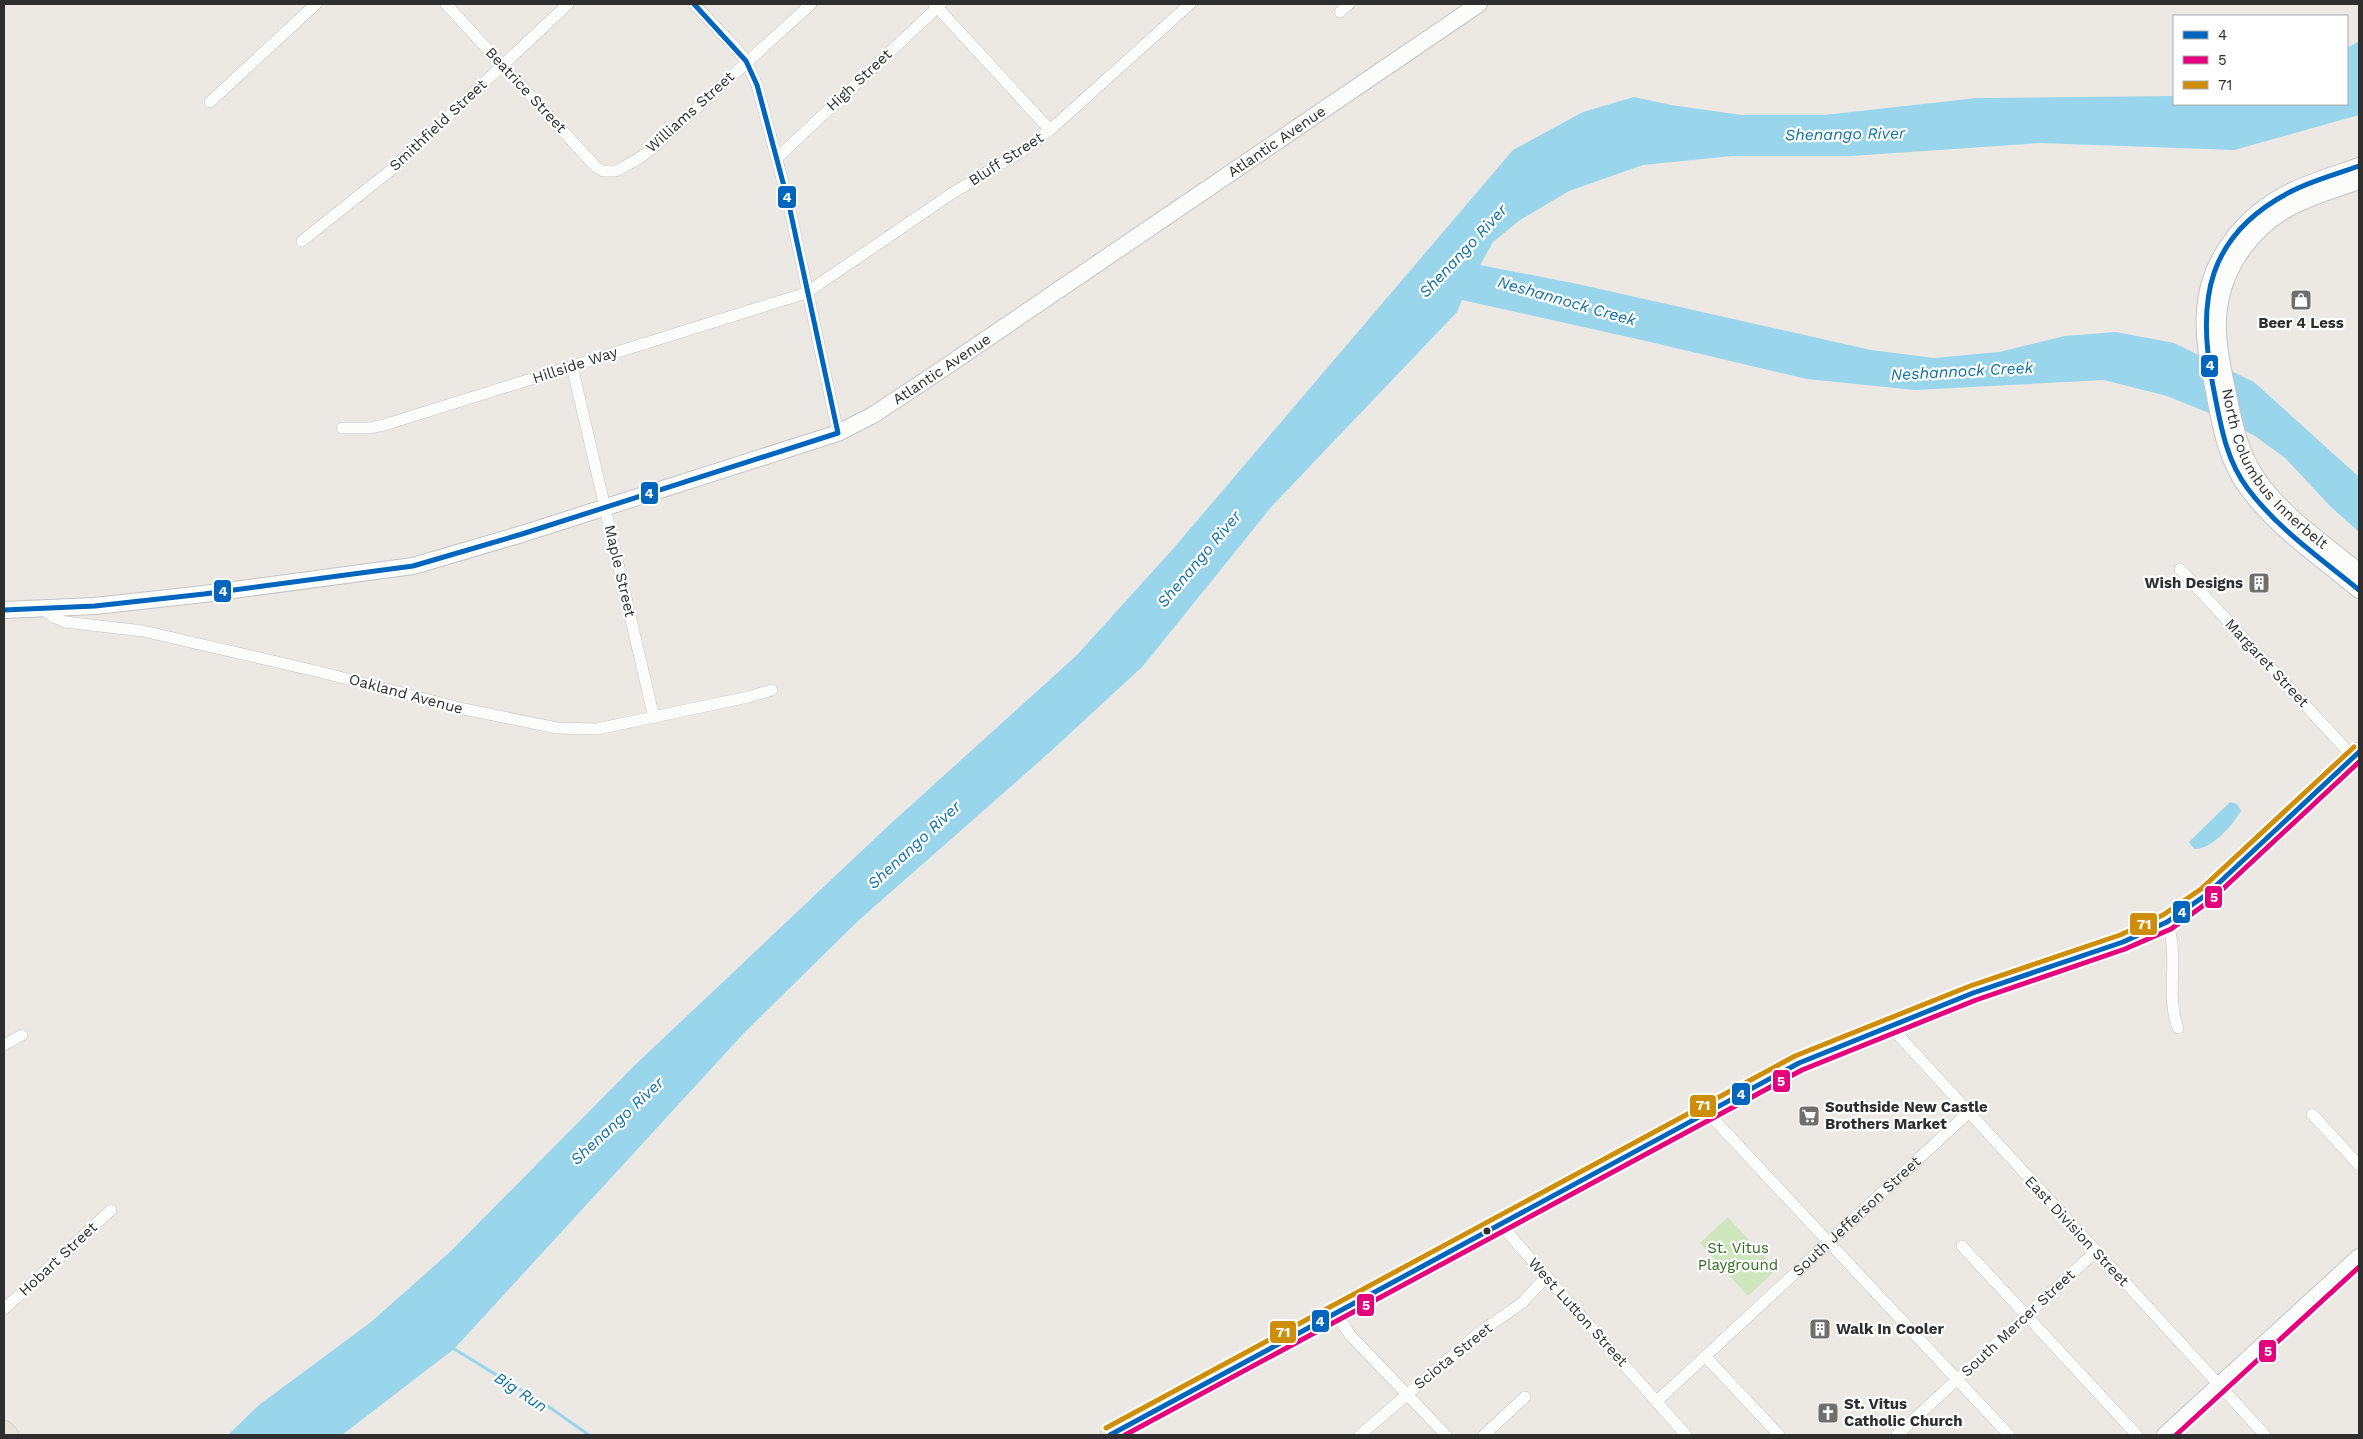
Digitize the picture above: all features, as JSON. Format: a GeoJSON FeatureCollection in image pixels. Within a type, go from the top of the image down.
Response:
{"type":"FeatureCollection","features":[{"type":"Feature","properties":{"kind":"main road"},"geometry":{"type":"LineString","coordinates":[[1110,1435],[1132,1430],[1336,1313],[1799,1064],[1998,984],[2139,935],[2167,922],[2206,895],[2356,755]]}},
{"type":"Feature","properties":{"kind":"main road"},"geometry":{"type":"LineString","coordinates":[[4,1430],[9,1435]]}},
{"type":"Feature","properties":{"kind":"street"},"geometry":{"type":"LineString","coordinates":[[210,102],[316,4]]}},
{"type":"Feature","properties":{"kind":"street","name":"Beatrice Street"},"geometry":{"type":"LineString","coordinates":[[446,4],[596,167],[609,172]]}},
{"type":"Feature","properties":{"kind":"street","name":"Smithfield Street"},"geometry":{"type":"LineString","coordinates":[[302,241],[392,170],[568,4]]}},
{"type":"Feature","properties":{"kind":"street"},"geometry":{"type":"LineString","coordinates":[[694,4],[746,62],[757,85],[777,158],[838,433]]}},
{"type":"Feature","properties":{"kind":"street","name":"Williams Street"},"geometry":{"type":"LineString","coordinates":[[609,172],[625,166],[656,146],[811,4]]}},
{"type":"Feature","properties":{"kind":"street","name":"Bluff Street"},"geometry":{"type":"LineString","coordinates":[[806,293],[951,194],[1019,153],[1050,130],[1190,4]]}},
{"type":"Feature","properties":{"kind":"street","name":"Atlantic Avenue"},"geometry":{"type":"LineString","coordinates":[[4,610],[96,606],[331,578],[412,566],[522,534],[838,433],[873,415],[938,372],[1479,4]]}},
{"type":"Feature","properties":{"kind":"street"},"geometry":{"type":"LineString","coordinates":[[938,5],[1050,130]]}},
{"type":"Feature","properties":{"kind":"street","name":"High Street"},"geometry":{"type":"LineString","coordinates":[[777,158],[938,5]]}},
{"type":"Feature","properties":{"kind":"street","name":"North Columbus Innerbelt"},"geometry":{"type":"LineString","coordinates":[[2359,166],[2307,185],[2280,198],[2256,214],[2238,231],[2220,260],[2207,295],[2204,323],[2207,356],[2219,417],[2233,463],[2254,498],[2286,529],[2359,590]]}},
{"type":"Feature","properties":{"kind":"street","name":"North Columbus Innerbelt"},"geometry":{"type":"LineString","coordinates":[[2359,181],[2287,209],[2256,232],[2242,250],[2229,273],[2219,304],[2218,338],[2234,426],[2245,457],[2265,489],[2294,519],[2359,572]]}},
{"type":"Feature","properties":{"kind":"street","name":"Hillside Way"},"geometry":{"type":"LineString","coordinates":[[342,428],[369,428],[384,425],[806,293]]}},
{"type":"Feature","properties":{"kind":"street","name":"Maple Street"},"geometry":{"type":"LineString","coordinates":[[572,366],[654,718]]}},
{"type":"Feature","properties":{"kind":"street","name":"Margaret Street"},"geometry":{"type":"LineString","coordinates":[[2180,569],[2356,755]]}},
{"type":"Feature","properties":{"kind":"street","name":"Oakland Avenue"},"geometry":{"type":"LineString","coordinates":[[42,609],[65,622],[143,632],[320,672],[464,709],[557,728],[597,729],[654,718],[772,690]]}},
{"type":"Feature","properties":{"kind":"street"},"geometry":{"type":"LineString","coordinates":[[2167,922],[2174,945],[2173,1010],[2178,1028]]}},
{"type":"Feature","properties":{"kind":"street","name":"East Division Street"},"geometry":{"type":"LineString","coordinates":[[1890,1026],[2265,1435]]}},
{"type":"Feature","properties":{"kind":"street"},"geometry":{"type":"LineString","coordinates":[[4,1045],[22,1035]]}},
{"type":"Feature","properties":{"kind":"street"},"geometry":{"type":"LineString","coordinates":[[1707,1112],[2009,1435]]}},
{"type":"Feature","properties":{"kind":"street","name":"South Jefferson Street"},"geometry":{"type":"LineString","coordinates":[[1657,1401],[1968,1113]]}},
{"type":"Feature","properties":{"kind":"street"},"geometry":{"type":"LineString","coordinates":[[2312,1114],[2359,1165]]}},
{"type":"Feature","properties":{"kind":"street","name":"Hobart Street"},"geometry":{"type":"LineString","coordinates":[[4,1309],[111,1210]]}},
{"type":"Feature","properties":{"kind":"street","name":"West Lutton Street"},"geometry":{"type":"LineString","coordinates":[[1500,1224],[1686,1435]]}},
{"type":"Feature","properties":{"kind":"street"},"geometry":{"type":"LineString","coordinates":[[1962,1246],[2137,1435]]}},
{"type":"Feature","properties":{"kind":"street","name":"South Mercer Street"},"geometry":{"type":"LineString","coordinates":[[1897,1435],[2096,1251]]}},
{"type":"Feature","properties":{"kind":"street"},"geometry":{"type":"LineString","coordinates":[[2165,1435],[2359,1257]]}},
{"type":"Feature","properties":{"kind":"street","name":"Sciota Street"},"geometry":{"type":"LineString","coordinates":[[1360,1435],[1406,1394],[1444,1365],[1480,1332],[1522,1303],[1547,1276]]}},
{"type":"Feature","properties":{"kind":"street"},"geometry":{"type":"LineString","coordinates":[[1336,1313],[1350,1335],[1446,1435]]}},
{"type":"Feature","properties":{"kind":"street"},"geometry":{"type":"LineString","coordinates":[[1705,1356],[1779,1435]]}},
{"type":"Feature","properties":{"kind":"street"},"geometry":{"type":"LineString","coordinates":[[1484,1435],[1525,1397]]}},
{"type":"Feature","properties":{"kind":"green space","name":"St. Vitus Playground"},"geometry":{"type":"Polygon","coordinates":[[[1728,1217],[1776,1270],[1748,1296],[1700,1243],[1728,1217]]]}},
{"type":"Feature","properties":{"kind":"water"},"geometry":{"type":"Polygon","coordinates":[[[2359,41],[2359,115],[2234,150],[2040,143],[1851,156],[1732,156],[1643,165],[1569,191],[1520,220],[1493,242],[1480,265],[1573,283],[1871,350],[1934,358],[1999,352],[2065,336],[2116,332],[2174,343],[2254,382],[2359,477],[2359,532],[2331,507],[2285,458],[2255,436],[2219,417],[2167,396],[2104,380],[1915,390],[1807,379],[1462,300],[1457,312],[1272,506],[1143,666],[1050,752],[859,920],[744,1033],[454,1349],[342,1435],[228,1435],[259,1405],[371,1322],[451,1251],[635,1065],[887,827],[1077,655],[1172,550],[1513,150],[1583,112],[1634,97],[1671,105],[1742,115],[1824,115],[1977,98],[2173,96],[2173,105],[2348,105],[2348,47],[2359,41]]]}},
{"type":"Feature","properties":{"kind":"water"},"geometry":{"type":"Polygon","coordinates":[[[2230,802],[2237,804],[2241,811],[2232,823],[2207,846],[2194,849],[2189,842],[2230,802]]]}},
{"type":"Feature","properties":{"kind":"waterway","name":"Big Run"},"geometry":{"type":"LineString","coordinates":[[451,1347],[549,1407],[589,1435]]}},
{"type":"Feature","properties":{"kind":"transit line","name":"4"},"geometry":{"type":"LineString","coordinates":[[4,610],[95,606],[204,594],[413,566],[522,534],[838,433],[789,205],[757,85],[746,61],[694,4]]}},
{"type":"Feature","properties":{"kind":"transit line","name":"4"},"geometry":{"type":"LineString","coordinates":[[2359,166],[2317,180],[2292,191],[2264,208],[2241,228],[2225,249],[2214,272],[2208,298],[2206,325],[2208,355],[2221,426],[2224,439],[2240,477],[2260,504],[2286,530],[2359,590]]}},
{"type":"Feature","properties":{"kind":"transit line","name":"71"},"geometry":{"type":"LineString","coordinates":[[1106,1428],[1795,1056],[1970,986],[2120,935],[2163,915],[2201,889],[2354,747]]}},
{"type":"Feature","properties":{"kind":"transit line","name":"4"},"geometry":{"type":"LineString","coordinates":[[1110,1435],[1799,1063],[1973,993],[2123,942],[2167,922],[2206,895],[2359,752]]}},
{"type":"Feature","properties":{"kind":"transit line","name":"5"},"geometry":{"type":"LineString","coordinates":[[1125,1435],[1802,1070],[1976,1000],[2125,949],[2171,929],[2211,900],[2359,762]]}},
{"type":"Feature","properties":{"kind":"transit line","name":"5"},"geometry":{"type":"LineString","coordinates":[[2176,1435],[2359,1267]]}},
{"type":"Feature","properties":{"kind":"place","name":"Beer 4 Less"},"geometry":{"type":"Point","coordinates":[2301,300]}},
{"type":"Feature","properties":{"kind":"place","name":"Wish Designs"},"geometry":{"type":"Point","coordinates":[2259,583]}},
{"type":"Feature","properties":{"kind":"place","name":"Southside New Castle Brothers Market"},"geometry":{"type":"Point","coordinates":[1809,1116]}},
{"type":"Feature","properties":{"kind":"place","name":"Walk In Cooler"},"geometry":{"type":"Point","coordinates":[1820,1329]}},
{"type":"Feature","properties":{"kind":"place","name":"St. Vitus Catholic Church"},"geometry":{"type":"Point","coordinates":[1828,1413]}},
{"type":"Feature","properties":{"kind":"water label","name":"Shenango River"},"geometry":{"type":"Point","coordinates":[1845,134]}},
{"type":"Feature","properties":{"kind":"water label","name":"Shenango River"},"geometry":{"type":"Point","coordinates":[1463,251]}},
{"type":"Feature","properties":{"kind":"water label","name":"Neshannock Creek"},"geometry":{"type":"Point","coordinates":[1567,301]}},
{"type":"Feature","properties":{"kind":"water label","name":"Neshannock Creek"},"geometry":{"type":"Point","coordinates":[1962,371]}},
{"type":"Feature","properties":{"kind":"water label","name":"Shenango River"},"geometry":{"type":"Point","coordinates":[1199,559]}},
{"type":"Feature","properties":{"kind":"water label","name":"Shenango River"},"geometry":{"type":"Point","coordinates":[914,845]}},
{"type":"Feature","properties":{"kind":"water label","name":"Shenango River"},"geometry":{"type":"Point","coordinates":[617,1121]}}]}
